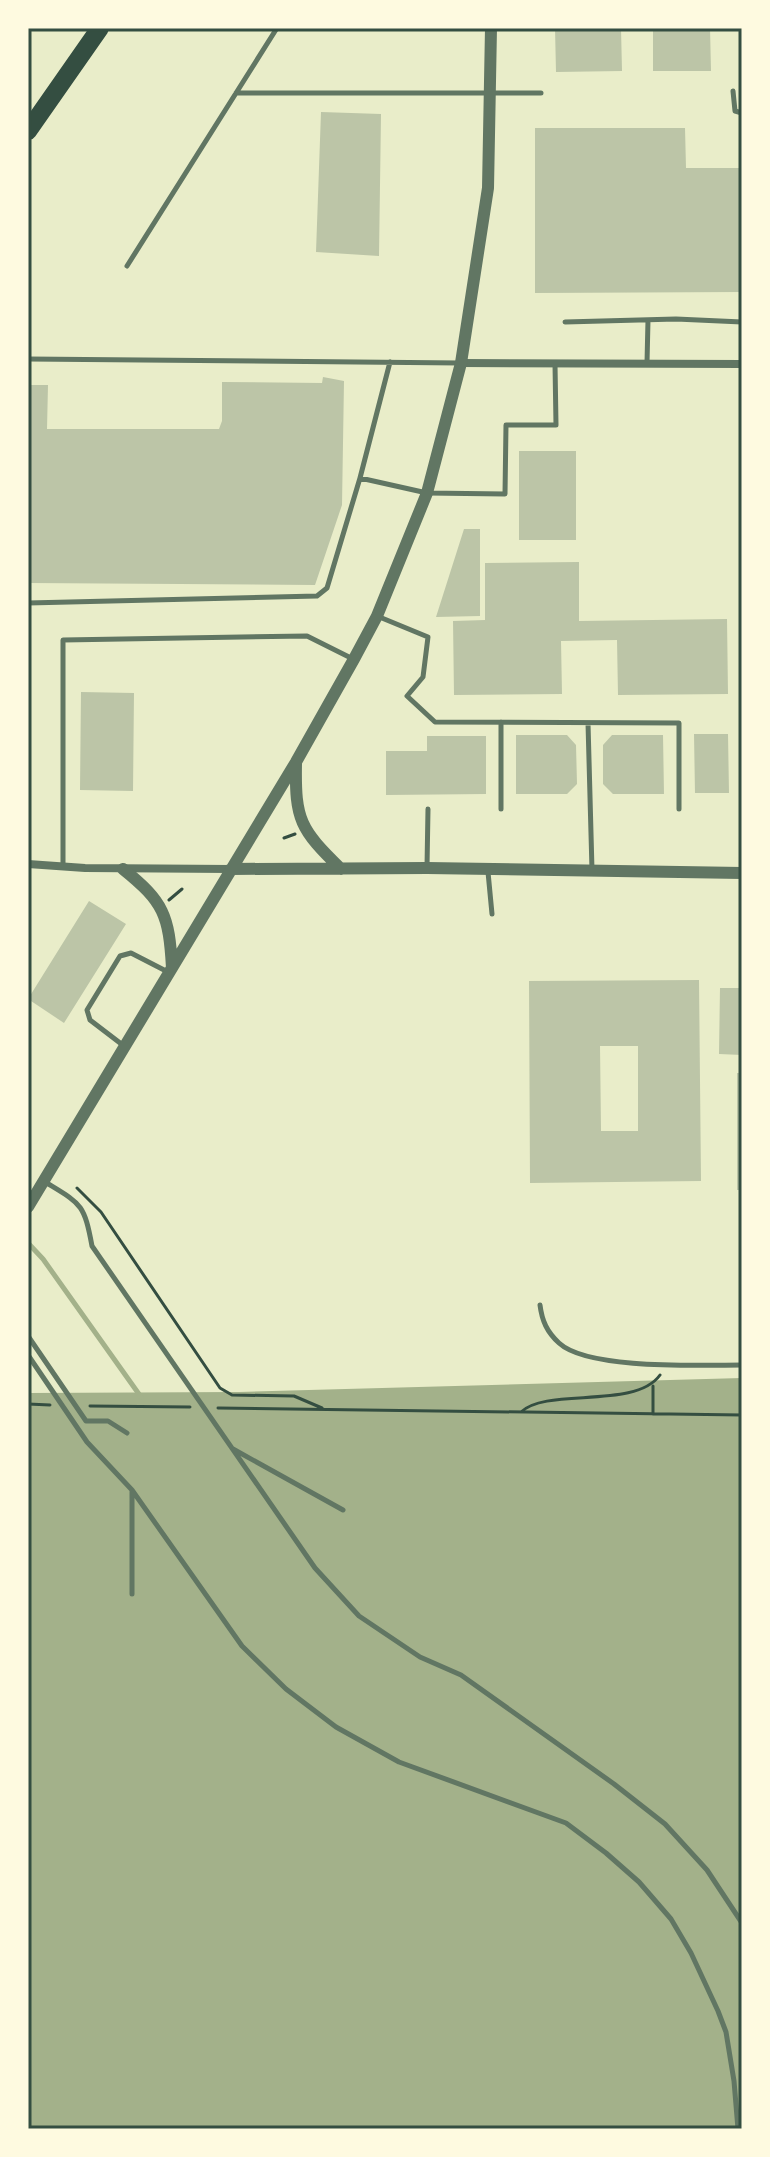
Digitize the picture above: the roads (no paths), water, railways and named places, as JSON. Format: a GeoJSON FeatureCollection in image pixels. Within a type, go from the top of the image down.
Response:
{"type":"FeatureCollection","features":[{"type":"Feature","properties":{"kind":"highway"},"geometry":{"type":"LineString","coordinates":[[28,131],[100,28]]}},
{"type":"Feature","properties":{"kind":"street"},"geometry":{"type":"LineString","coordinates":[[28,1207],[296,762],[354,659],[377,616],[427,493],[461,363],[488,188],[491,28]]}},
{"type":"Feature","properties":{"kind":"street"},"geometry":{"type":"LineString","coordinates":[[461,363],[742,364]]}},
{"type":"Feature","properties":{"kind":"street"},"geometry":{"type":"LineString","coordinates":[[296,762],[297,811],[304,828],[341,869]]}},
{"type":"Feature","properties":{"kind":"street"},"geometry":{"type":"LineString","coordinates":[[28,864],[123,869],[427,868],[742,873]]}},
{"type":"Feature","properties":{"kind":"street"},"geometry":{"type":"LineString","coordinates":[[123,869],[146,888],[160,905],[168,928],[171,970]]}},
{"type":"Feature","properties":{"kind":"lane"},"geometry":{"type":"LineString","coordinates":[[127,266],[277,28]]}},
{"type":"Feature","properties":{"kind":"lane"},"geometry":{"type":"LineString","coordinates":[[733,91],[733,108],[742,113]]}},
{"type":"Feature","properties":{"kind":"lane"},"geometry":{"type":"LineString","coordinates":[[236,93],[541,93]]}},
{"type":"Feature","properties":{"kind":"lane"},"geometry":{"type":"LineString","coordinates":[[647,364],[648,320]]}},
{"type":"Feature","properties":{"kind":"lane"},"geometry":{"type":"LineString","coordinates":[[565,322],[742,322]]}},
{"type":"Feature","properties":{"kind":"lane"},"geometry":{"type":"LineString","coordinates":[[28,359],[461,363]]}},
{"type":"Feature","properties":{"kind":"lane"},"geometry":{"type":"LineString","coordinates":[[28,603],[317,596],[327,588],[390,362]]}},
{"type":"Feature","properties":{"kind":"lane"},"geometry":{"type":"LineString","coordinates":[[360,478],[427,493],[505,494],[506,425],[556,425],[555,364]]}},
{"type":"Feature","properties":{"kind":"lane"},"geometry":{"type":"LineString","coordinates":[[377,616],[428,637],[423,677],[407,696],[435,722],[679,723],[679,809]]}},
{"type":"Feature","properties":{"kind":"lane"},"geometry":{"type":"LineString","coordinates":[[63,867],[63,640],[307,636],[354,659]]}},
{"type":"Feature","properties":{"kind":"lane"},"geometry":{"type":"LineString","coordinates":[[501,722],[501,809]]}},
{"type":"Feature","properties":{"kind":"lane"},"geometry":{"type":"LineString","coordinates":[[588,723],[592,872]]}},
{"type":"Feature","properties":{"kind":"lane"},"geometry":{"type":"LineString","coordinates":[[427,868],[428,809]]}},
{"type":"Feature","properties":{"kind":"lane"},"geometry":{"type":"LineString","coordinates":[[488,871],[492,914]]}},
{"type":"Feature","properties":{"kind":"lane"},"geometry":{"type":"LineString","coordinates":[[124,1047],[90,1020],[87,1010],[120,956],[131,953],[171,970]]}},
{"type":"Feature","properties":{"kind":"lane"},"geometry":{"type":"LineString","coordinates":[[43,1182],[81,1205],[92,1246],[315,1568],[359,1616],[420,1657],[461,1675],[665,1824],[707,1870],[742,1923]]}},
{"type":"Feature","properties":{"kind":"lane"},"geometry":{"type":"LineString","coordinates":[[540,1305],[542,1322],[561,1345],[598,1359],[667,1365],[742,1365]]}},
{"type":"Feature","properties":{"kind":"lane"},"geometry":{"type":"LineString","coordinates":[[28,1336],[86,1421],[108,1421],[127,1433]]}},
{"type":"Feature","properties":{"kind":"lane"},"geometry":{"type":"LineString","coordinates":[[28,1355],[87,1442],[132,1490],[242,1646],[286,1689],[336,1727],[399,1762],[566,1823],[639,1882],[671,1919],[718,2011],[728,2044],[738,2129]]}},
{"type":"Feature","properties":{"kind":"lane"},"geometry":{"type":"LineString","coordinates":[[232,1449],[343,1510]]}},
{"type":"Feature","properties":{"kind":"lane"},"geometry":{"type":"LineString","coordinates":[[132,1490],[132,1594]]}},
{"type":"Feature","properties":{"kind":"waterway"},"geometry":{"type":"LineString","coordinates":[[28,1243],[43,1259],[141,1397]]}}]}
